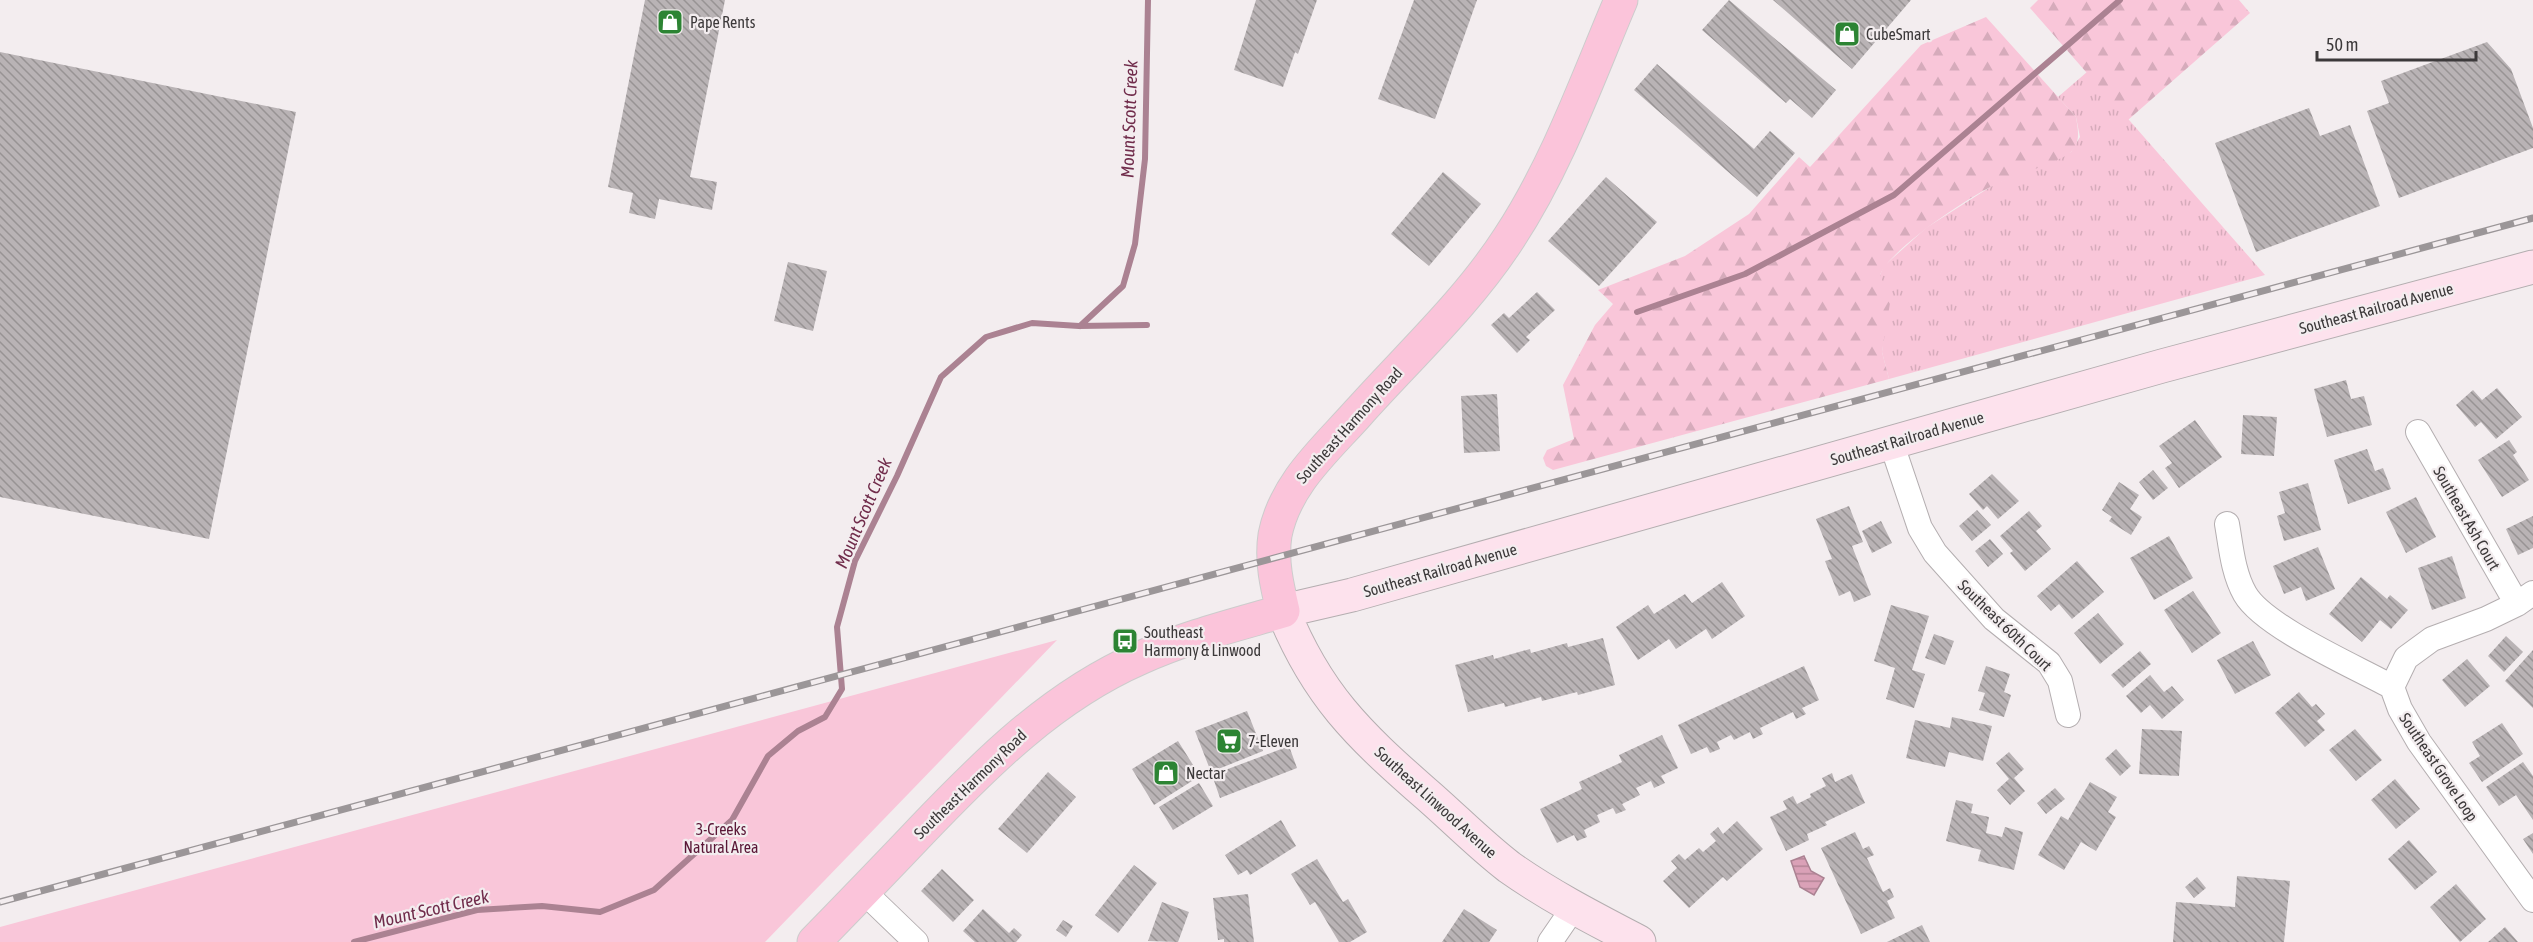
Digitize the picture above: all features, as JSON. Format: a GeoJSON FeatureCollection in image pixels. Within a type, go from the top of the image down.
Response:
{"type":"FeatureCollection","features":[{"type":"Feature","properties":{"kind":"main road","name":"Southeast Harmony Road"},"geometry":{"type":"LineString","coordinates":[[814,942],[974,776],[1014,739],[1076,693],[1140,658],[1189,638],[1283,611],[1277,585],[1274,548],[1279,521],[1292,490],[1322,451],[1467,294],[1508,239],[1525,212],[1554,155],[1621,0]]}},
{"type":"Feature","properties":{"kind":"street","name":"Southeast Railroad Avenue"},"geometry":{"type":"LineString","coordinates":[[1283,611],[1352,595],[2162,366],[2533,267]]}},
{"type":"Feature","properties":{"kind":"street","name":"Southeast Ash Court"},"geometry":{"type":"LineString","coordinates":[[2418,432],[2525,599]]}},
{"type":"Feature","properties":{"kind":"street","name":"Southeast 60th Court"},"geometry":{"type":"LineString","coordinates":[[1891,442],[1920,528],[1935,553],[1994,619],[2049,663],[2060,681],[2068,715]]}},
{"type":"Feature","properties":{"kind":"street"},"geometry":{"type":"LineString","coordinates":[[2227,524],[2235,569],[2246,596],[2274,624],[2392,687],[2406,658],[2432,639],[2525,599]]}},
{"type":"Feature","properties":{"kind":"street","name":"Southeast Linwood Avenue"},"geometry":{"type":"LineString","coordinates":[[1283,611],[1296,644],[1317,680],[1345,718],[1365,739],[1508,865],[1574,907],[1639,942]]}},
{"type":"Feature","properties":{"kind":"street","name":"Southeast Grove Loop"},"geometry":{"type":"LineString","coordinates":[[2392,687],[2400,710],[2419,742],[2533,900]]}},
{"type":"Feature","properties":{"kind":"street"},"geometry":{"type":"LineString","coordinates":[[863,891],[916,942]]}},
{"type":"Feature","properties":{"kind":"street"},"geometry":{"type":"LineString","coordinates":[[1550,942],[1574,907]]}},
{"type":"Feature","properties":{"kind":"green space"},"geometry":{"type":"Polygon","coordinates":[[[2038,0],[2239,0],[2250,13],[2128,120],[2030,8],[2038,0]]]}},
{"type":"Feature","properties":{"kind":"green space"},"geometry":{"type":"Polygon","coordinates":[[[1986,17],[2076,117],[2078,140],[2071,152],[2066,155],[1999,183],[1970,198],[1915,237],[1887,264],[1880,275],[1890,303],[1882,352],[1889,379],[1553,470],[1546,466],[1543,458],[1547,450],[1574,439],[1563,385],[1595,325],[1613,304],[1598,290],[1685,256],[1749,214],[1799,157],[1810,167],[1921,45],[1986,17]]]}},
{"type":"Feature","properties":{"kind":"green space"},"geometry":{"type":"Polygon","coordinates":[[[2087,72],[2265,275],[1889,379],[1882,352],[1884,334],[1880,275],[1884,266],[1926,228],[1995,184],[2071,152],[2080,137],[2076,117],[2058,97],[2087,72]]]}},
{"type":"Feature","properties":{"kind":"green space","name":"3-Creeks Natural Area"},"geometry":{"type":"Polygon","coordinates":[[[1057,640],[765,942],[0,942],[0,927],[1057,640]]]}},
{"type":"Feature","properties":{"kind":"shaded area"},"geometry":{"type":"Polygon","coordinates":[[[1804,856],[1811,871],[1824,878],[1814,895],[1800,887],[1791,861],[1804,856]]]}},
{"type":"Feature","properties":{"kind":"building"},"geometry":{"type":"Polygon","coordinates":[[[645,0],[725,0],[690,177],[717,182],[712,210],[659,199],[655,219],[629,213],[633,193],[608,187],[645,0]]]}},
{"type":"Feature","properties":{"kind":"building"},"geometry":{"type":"Polygon","coordinates":[[[1256,0],[1317,0],[1298,54],[1295,52],[1283,87],[1234,70],[1256,0]]]}},
{"type":"Feature","properties":{"kind":"building"},"geometry":{"type":"Polygon","coordinates":[[[1414,0],[1477,0],[1435,119],[1378,99],[1414,0]]]}},
{"type":"Feature","properties":{"kind":"building"},"geometry":{"type":"Polygon","coordinates":[[[1729,0],[1836,90],[1812,118],[1790,99],[1786,103],[1702,30],[1729,0]]]}},
{"type":"Feature","properties":{"kind":"building","name":"CubeSmart"},"geometry":{"type":"Polygon","coordinates":[[[1773,0],[1911,0],[1852,69],[1773,0]]]}},
{"type":"Feature","properties":{"kind":"building"},"geometry":{"type":"Polygon","coordinates":[[[2487,42],[2511,69],[2533,128],[2533,148],[2399,198],[2367,111],[2389,103],[2381,81],[2487,42]]]}},
{"type":"Feature","properties":{"kind":"building"},"geometry":{"type":"Polygon","coordinates":[[[0,52],[296,112],[209,539],[0,497],[0,52]]]}},
{"type":"Feature","properties":{"kind":"building"},"geometry":{"type":"Polygon","coordinates":[[[1657,64],[1754,149],[1770,131],[1795,153],[1757,197],[1634,90],[1657,64]]]}},
{"type":"Feature","properties":{"kind":"building"},"geometry":{"type":"Polygon","coordinates":[[[2309,108],[2320,136],[2350,125],[2380,206],[2256,252],[2215,143],[2309,108]]]}},
{"type":"Feature","properties":{"kind":"building"},"geometry":{"type":"Polygon","coordinates":[[[1443,172],[1481,204],[1429,266],[1391,234],[1443,172]]]}},
{"type":"Feature","properties":{"kind":"building"},"geometry":{"type":"Polygon","coordinates":[[[1606,177],[1657,222],[1599,286],[1548,241],[1606,177]]]}},
{"type":"Feature","properties":{"kind":"building"},"geometry":{"type":"Polygon","coordinates":[[[788,262],[827,271],[813,331],[774,321],[788,262]]]}},
{"type":"Feature","properties":{"kind":"building"},"geometry":{"type":"Polygon","coordinates":[[[1537,292],[1555,310],[1526,337],[1530,340],[1517,353],[1491,325],[1504,313],[1509,318],[1537,292]]]}},
{"type":"Feature","properties":{"kind":"building"},"geometry":{"type":"Polygon","coordinates":[[[2346,380],[2351,399],[2364,396],[2372,425],[2327,437],[2314,389],[2346,380]]]}},
{"type":"Feature","properties":{"kind":"building"},"geometry":{"type":"Polygon","coordinates":[[[2497,388],[2522,417],[2496,439],[2481,422],[2475,427],[2456,405],[2473,390],[2482,400],[2497,388]]]}},
{"type":"Feature","properties":{"kind":"building"},"geometry":{"type":"Polygon","coordinates":[[[1497,394],[1500,451],[1464,453],[1461,396],[1497,394]]]}},
{"type":"Feature","properties":{"kind":"building"},"geometry":{"type":"Polygon","coordinates":[[[2243,415],[2277,417],[2274,456],[2241,454],[2243,415]]]}},
{"type":"Feature","properties":{"kind":"building"},"geometry":{"type":"Polygon","coordinates":[[[2195,420],[2222,457],[2179,488],[2165,468],[2172,463],[2159,446],[2195,420]]]}},
{"type":"Feature","properties":{"kind":"building"},"geometry":{"type":"Polygon","coordinates":[[[2509,440],[2517,452],[2513,455],[2529,480],[2502,497],[2478,460],[2509,440]]]}},
{"type":"Feature","properties":{"kind":"building"},"geometry":{"type":"Polygon","coordinates":[[[2367,449],[2375,471],[2383,468],[2391,489],[2348,504],[2334,460],[2367,449]]]}},
{"type":"Feature","properties":{"kind":"building"},"geometry":{"type":"Polygon","coordinates":[[[2153,470],[2168,488],[2153,500],[2139,482],[2153,470]]]}},
{"type":"Feature","properties":{"kind":"building"},"geometry":{"type":"Polygon","coordinates":[[[1992,474],[2019,501],[1998,519],[1987,506],[1983,510],[1969,494],[1992,474]]]}},
{"type":"Feature","properties":{"kind":"building"},"geometry":{"type":"Polygon","coordinates":[[[2119,482],[2139,495],[2130,509],[2142,517],[2131,535],[2109,521],[2112,517],[2102,510],[2119,482]]]}},
{"type":"Feature","properties":{"kind":"building"},"geometry":{"type":"Polygon","coordinates":[[[2308,483],[2321,530],[2284,541],[2277,516],[2285,513],[2279,492],[2308,483]]]}},
{"type":"Feature","properties":{"kind":"building"},"geometry":{"type":"Polygon","coordinates":[[[2416,497],[2436,537],[2406,553],[2386,512],[2416,497]]]}},
{"type":"Feature","properties":{"kind":"building"},"geometry":{"type":"Polygon","coordinates":[[[1849,506],[1863,542],[1852,546],[1871,595],[1854,602],[1850,591],[1839,596],[1825,561],[1832,559],[1816,519],[1849,506]]]}},
{"type":"Feature","properties":{"kind":"building"},"geometry":{"type":"Polygon","coordinates":[[[1977,510],[1991,525],[1972,541],[1959,526],[1977,510]]]}},
{"type":"Feature","properties":{"kind":"building"},"geometry":{"type":"Polygon","coordinates":[[[2029,511],[2042,526],[2036,531],[2051,549],[2025,571],[2010,553],[2013,551],[2000,536],[2029,511]]]}},
{"type":"Feature","properties":{"kind":"building"},"geometry":{"type":"Polygon","coordinates":[[[2533,516],[2533,548],[2518,555],[2506,529],[2533,516]]]}},
{"type":"Feature","properties":{"kind":"building"},"geometry":{"type":"Polygon","coordinates":[[[1881,521],[1892,543],[1872,553],[1862,531],[1881,521]]]}},
{"type":"Feature","properties":{"kind":"building"},"geometry":{"type":"Polygon","coordinates":[[[2169,536],[2193,578],[2154,600],[2130,558],[2169,536]]]}},
{"type":"Feature","properties":{"kind":"building"},"geometry":{"type":"Polygon","coordinates":[[[1990,539],[2003,554],[1988,567],[1975,551],[1990,539]]]}},
{"type":"Feature","properties":{"kind":"building"},"geometry":{"type":"Polygon","coordinates":[[[2318,547],[2335,589],[2306,601],[2301,587],[2284,594],[2273,566],[2318,547]]]}},
{"type":"Feature","properties":{"kind":"building"},"geometry":{"type":"Polygon","coordinates":[[[2452,556],[2466,598],[2432,610],[2418,568],[2452,556]]]}},
{"type":"Feature","properties":{"kind":"building"},"geometry":{"type":"Polygon","coordinates":[[[2077,561],[2104,592],[2072,619],[2059,604],[2051,611],[2037,596],[2077,561]]]}},
{"type":"Feature","properties":{"kind":"building"},"geometry":{"type":"Polygon","coordinates":[[[2361,577],[2387,599],[2390,595],[2408,610],[2391,629],[2380,620],[2362,642],[2329,614],[2361,577]]]}},
{"type":"Feature","properties":{"kind":"building"},"geometry":{"type":"Polygon","coordinates":[[[1722,582],[1745,616],[1712,639],[1706,629],[1676,649],[1669,639],[1638,660],[1616,627],[1648,605],[1654,614],[1685,594],[1692,603],[1722,582]]]}},
{"type":"Feature","properties":{"kind":"building"},"geometry":{"type":"Polygon","coordinates":[[[2193,591],[2221,633],[2192,653],[2164,610],[2193,591]]]}},
{"type":"Feature","properties":{"kind":"building"},"geometry":{"type":"Polygon","coordinates":[[[1891,605],[1929,616],[1912,670],[1925,674],[1914,708],[1886,699],[1895,668],[1874,661],[1891,605]]]}},
{"type":"Feature","properties":{"kind":"building"},"geometry":{"type":"Polygon","coordinates":[[[2098,613],[2124,644],[2100,664],[2074,633],[2098,613]]]}},
{"type":"Feature","properties":{"kind":"building"},"geometry":{"type":"Polygon","coordinates":[[[1934,634],[1954,641],[1945,665],[1925,658],[1934,634]]]}},
{"type":"Feature","properties":{"kind":"building"},"geometry":{"type":"Polygon","coordinates":[[[2506,636],[2523,652],[2504,672],[2488,656],[2506,636]]]}},
{"type":"Feature","properties":{"kind":"building"},"geometry":{"type":"Polygon","coordinates":[[[1603,638],[1615,685],[1578,695],[1577,692],[1542,701],[1541,697],[1505,707],[1504,703],[1468,712],[1455,665],[1493,655],[1494,659],[1530,649],[1531,653],[1567,643],[1568,647],[1603,638]]]}},
{"type":"Feature","properties":{"kind":"building"},"geometry":{"type":"Polygon","coordinates":[[[2253,641],[2271,675],[2235,694],[2217,660],[2253,641]]]}},
{"type":"Feature","properties":{"kind":"building"},"geometry":{"type":"Polygon","coordinates":[[[2533,650],[2533,708],[2505,681],[2533,650]]]}},
{"type":"Feature","properties":{"kind":"building"},"geometry":{"type":"Polygon","coordinates":[[[2140,651],[2151,664],[2123,688],[2111,675],[2140,651]]]}},
{"type":"Feature","properties":{"kind":"building"},"geometry":{"type":"Polygon","coordinates":[[[2467,659],[2490,686],[2465,707],[2442,680],[2467,659]]]}},
{"type":"Feature","properties":{"kind":"building"},"geometry":{"type":"Polygon","coordinates":[[[1804,666],[1819,700],[1802,708],[1806,714],[1796,719],[1793,712],[1760,728],[1763,734],[1753,739],[1750,732],[1734,740],[1731,735],[1717,742],[1720,749],[1710,753],[1707,747],[1691,754],[1678,725],[1804,666]]]}},
{"type":"Feature","properties":{"kind":"building"},"geometry":{"type":"Polygon","coordinates":[[[1986,666],[2010,674],[2004,692],[2011,695],[2004,717],[1979,710],[1985,693],[1978,691],[1986,666]]]}},
{"type":"Feature","properties":{"kind":"building"},"geometry":{"type":"Polygon","coordinates":[[[2150,675],[2164,692],[2172,686],[2184,700],[2162,719],[2150,705],[2141,713],[2126,696],[2150,675]]]}},
{"type":"Feature","properties":{"kind":"building"},"geometry":{"type":"Polygon","coordinates":[[[2299,692],[2312,707],[2316,704],[2325,714],[2317,721],[2325,730],[2305,747],[2275,713],[2299,692]]]}},
{"type":"Feature","properties":{"kind":"building","name":"7-Eleven"},"geometry":{"type":"Polygon","coordinates":[[[1247,711],[1263,751],[1211,772],[1195,731],[1247,711]]]}},
{"type":"Feature","properties":{"kind":"building"},"geometry":{"type":"Polygon","coordinates":[[[1952,717],[1992,726],[1983,761],[1949,752],[1945,767],[1906,758],[1915,720],[1950,728],[1952,717]]]}},
{"type":"Feature","properties":{"kind":"building"},"geometry":{"type":"Polygon","coordinates":[[[2502,723],[2523,754],[2482,782],[2469,763],[2480,756],[2472,742],[2502,723]]]}},
{"type":"Feature","properties":{"kind":"building"},"geometry":{"type":"Polygon","coordinates":[[[2142,729],[2182,731],[2179,776],[2139,774],[2142,729]]]}},
{"type":"Feature","properties":{"kind":"building"},"geometry":{"type":"Polygon","coordinates":[[[2355,729],[2382,760],[2356,781],[2329,750],[2355,729]]]}},
{"type":"Feature","properties":{"kind":"building"},"geometry":{"type":"Polygon","coordinates":[[[1662,735],[1678,768],[1661,776],[1665,783],[1654,788],[1651,781],[1636,788],[1640,795],[1622,804],[1626,810],[1616,814],[1613,808],[1597,815],[1600,822],[1584,830],[1587,837],[1577,841],[1574,835],[1557,843],[1540,809],[1582,789],[1579,782],[1622,762],[1619,755],[1662,735]]]}},
{"type":"Feature","properties":{"kind":"building","name":"Nectar"},"geometry":{"type":"Polygon","coordinates":[[[1178,741],[1200,776],[1154,805],[1132,769],[1178,741]]]}},
{"type":"Feature","properties":{"kind":"building"},"geometry":{"type":"Polygon","coordinates":[[[1289,746],[1297,768],[1220,798],[1212,775],[1289,746]]]}},
{"type":"Feature","properties":{"kind":"building"},"geometry":{"type":"Polygon","coordinates":[[[2116,749],[2131,766],[2120,776],[2105,759],[2116,749]]]}},
{"type":"Feature","properties":{"kind":"building"},"geometry":{"type":"Polygon","coordinates":[[[2009,752],[2024,769],[2014,778],[2025,791],[2010,805],[1997,790],[2009,779],[1996,763],[2009,752]]]}},
{"type":"Feature","properties":{"kind":"building"},"geometry":{"type":"Polygon","coordinates":[[[2523,762],[2533,776],[2533,820],[2516,795],[2499,806],[2486,787],[2523,762]]]}},
{"type":"Feature","properties":{"kind":"building"},"geometry":{"type":"Polygon","coordinates":[[[1048,772],[1076,797],[1027,853],[998,829],[1048,772]]]}},
{"type":"Feature","properties":{"kind":"building"},"geometry":{"type":"Polygon","coordinates":[[[1832,773],[1835,782],[1852,774],[1865,803],[1825,822],[1827,825],[1807,834],[1809,840],[1786,851],[1770,817],[1787,809],[1783,801],[1793,796],[1797,804],[1811,797],[1810,794],[1826,786],[1822,778],[1832,773]]]}},
{"type":"Feature","properties":{"kind":"building"},"geometry":{"type":"Polygon","coordinates":[[[2395,779],[2420,809],[2396,829],[2371,800],[2395,779]]]}},
{"type":"Feature","properties":{"kind":"building"},"geometry":{"type":"Polygon","coordinates":[[[2090,782],[2117,797],[2108,812],[2116,817],[2096,851],[2081,842],[2064,870],[2038,855],[2061,816],[2068,820],[2090,782]]]}},
{"type":"Feature","properties":{"kind":"building"},"geometry":{"type":"Polygon","coordinates":[[[1199,783],[1213,806],[1173,830],[1159,807],[1199,783]]]}},
{"type":"Feature","properties":{"kind":"building"},"geometry":{"type":"Polygon","coordinates":[[[2055,788],[2065,799],[2046,814],[2037,803],[2055,788]]]}},
{"type":"Feature","properties":{"kind":"building"},"geometry":{"type":"Polygon","coordinates":[[[1956,800],[1973,804],[1971,813],[1989,817],[1986,833],[2002,837],[2005,827],[2023,832],[2014,870],[1978,861],[1981,850],[1946,841],[1956,800]]]}},
{"type":"Feature","properties":{"kind":"building"},"geometry":{"type":"Polygon","coordinates":[[[1281,820],[1296,846],[1250,875],[1247,870],[1238,875],[1225,855],[1281,820]]]}},
{"type":"Feature","properties":{"kind":"building"},"geometry":{"type":"Polygon","coordinates":[[[1737,821],[1763,849],[1727,881],[1723,877],[1689,908],[1663,881],[1677,868],[1671,861],[1679,854],[1685,860],[1699,848],[1703,852],[1716,841],[1710,834],[1718,827],[1723,834],[1737,821]]]}},
{"type":"Feature","properties":{"kind":"building"},"geometry":{"type":"Polygon","coordinates":[[[1855,832],[1863,849],[1869,846],[1874,855],[1867,858],[1883,892],[1890,888],[1894,897],[1887,901],[1895,918],[1861,934],[1821,848],[1855,832]]]}},
{"type":"Feature","properties":{"kind":"building"},"geometry":{"type":"Polygon","coordinates":[[[2533,833],[2533,854],[2523,839],[2533,833]]]}},
{"type":"Feature","properties":{"kind":"building"},"geometry":{"type":"Polygon","coordinates":[[[2409,840],[2437,872],[2415,890],[2388,859],[2409,840]]]}},
{"type":"Feature","properties":{"kind":"building"},"geometry":{"type":"Polygon","coordinates":[[[1317,859],[1343,902],[1348,899],[1367,932],[1350,942],[1339,942],[1315,902],[1310,905],[1291,874],[1317,859]]]}},
{"type":"Feature","properties":{"kind":"building"},"geometry":{"type":"Polygon","coordinates":[[[1134,865],[1157,883],[1118,933],[1095,915],[1134,865]]]}},
{"type":"Feature","properties":{"kind":"building"},"geometry":{"type":"Polygon","coordinates":[[[942,869],[974,900],[953,922],[921,891],[942,869]]]}},
{"type":"Feature","properties":{"kind":"building"},"geometry":{"type":"Polygon","coordinates":[[[2237,876],[2290,881],[2284,942],[2173,942],[2176,902],[2235,907],[2237,876]]]}},
{"type":"Feature","properties":{"kind":"building"},"geometry":{"type":"Polygon","coordinates":[[[2197,877],[2206,888],[2194,898],[2185,887],[2197,877]]]}},
{"type":"Feature","properties":{"kind":"building"},"geometry":{"type":"Polygon","coordinates":[[[2456,884],[2486,919],[2460,942],[2430,907],[2456,884]]]}},
{"type":"Feature","properties":{"kind":"building"},"geometry":{"type":"Polygon","coordinates":[[[1248,894],[1254,942],[1218,940],[1213,898],[1248,894]]]}},
{"type":"Feature","properties":{"kind":"building"},"geometry":{"type":"Polygon","coordinates":[[[1162,902],[1189,912],[1178,942],[1148,941],[1162,902]]]}},
{"type":"Feature","properties":{"kind":"building"},"geometry":{"type":"Polygon","coordinates":[[[983,909],[1009,933],[1014,928],[1022,935],[1016,942],[975,942],[963,931],[983,909]]]}},
{"type":"Feature","properties":{"kind":"building"},"geometry":{"type":"Polygon","coordinates":[[[1464,909],[1497,930],[1489,942],[1442,942],[1464,909]]]}},
{"type":"Feature","properties":{"kind":"building"},"geometry":{"type":"Polygon","coordinates":[[[1063,920],[1073,926],[1066,937],[1056,930],[1063,920]]]}},
{"type":"Feature","properties":{"kind":"building"},"geometry":{"type":"Polygon","coordinates":[[[1922,925],[1930,942],[1887,942],[1922,925]]]}},
{"type":"Feature","properties":{"kind":"building"},"geometry":{"type":"Polygon","coordinates":[[[2505,927],[2518,942],[2488,942],[2505,927]]]}},
{"type":"Feature","properties":{"kind":"waterway","name":"Mount Scott Creek"},"geometry":{"type":"LineString","coordinates":[[1080,326],[1123,286],[1135,244],[1145,159],[1148,0]]}},
{"type":"Feature","properties":{"kind":"waterway"},"geometry":{"type":"LineString","coordinates":[[1637,312],[1745,274],[1894,195],[2120,0]]}},
{"type":"Feature","properties":{"kind":"waterway","name":"Mount Scott Creek"},"geometry":{"type":"LineString","coordinates":[[354,942],[477,910],[542,906],[600,912],[654,890],[732,820],[768,756],[798,731],[825,717],[842,689],[837,627],[855,561],[897,476],[941,377],[986,337],[1032,323],[1079,326],[1147,325]]}},
{"type":"Feature","properties":{"kind":"railway"},"geometry":{"type":"LineString","coordinates":[[0,902],[2533,218]]}},
{"type":"Feature","properties":{"kind":"place","name":"Pape Rents"},"geometry":{"type":"Point","coordinates":[670,22]}},
{"type":"Feature","properties":{"kind":"place","name":"CubeSmart"},"geometry":{"type":"Point","coordinates":[1847,34]}},
{"type":"Feature","properties":{"kind":"place","name":"Southeast Harmony & Linwood"},"geometry":{"type":"Point","coordinates":[1125,641]}},
{"type":"Feature","properties":{"kind":"place","name":"7-Eleven"},"geometry":{"type":"Point","coordinates":[1229,741]}},
{"type":"Feature","properties":{"kind":"place","name":"Nectar"},"geometry":{"type":"Point","coordinates":[1166,773]}}]}
